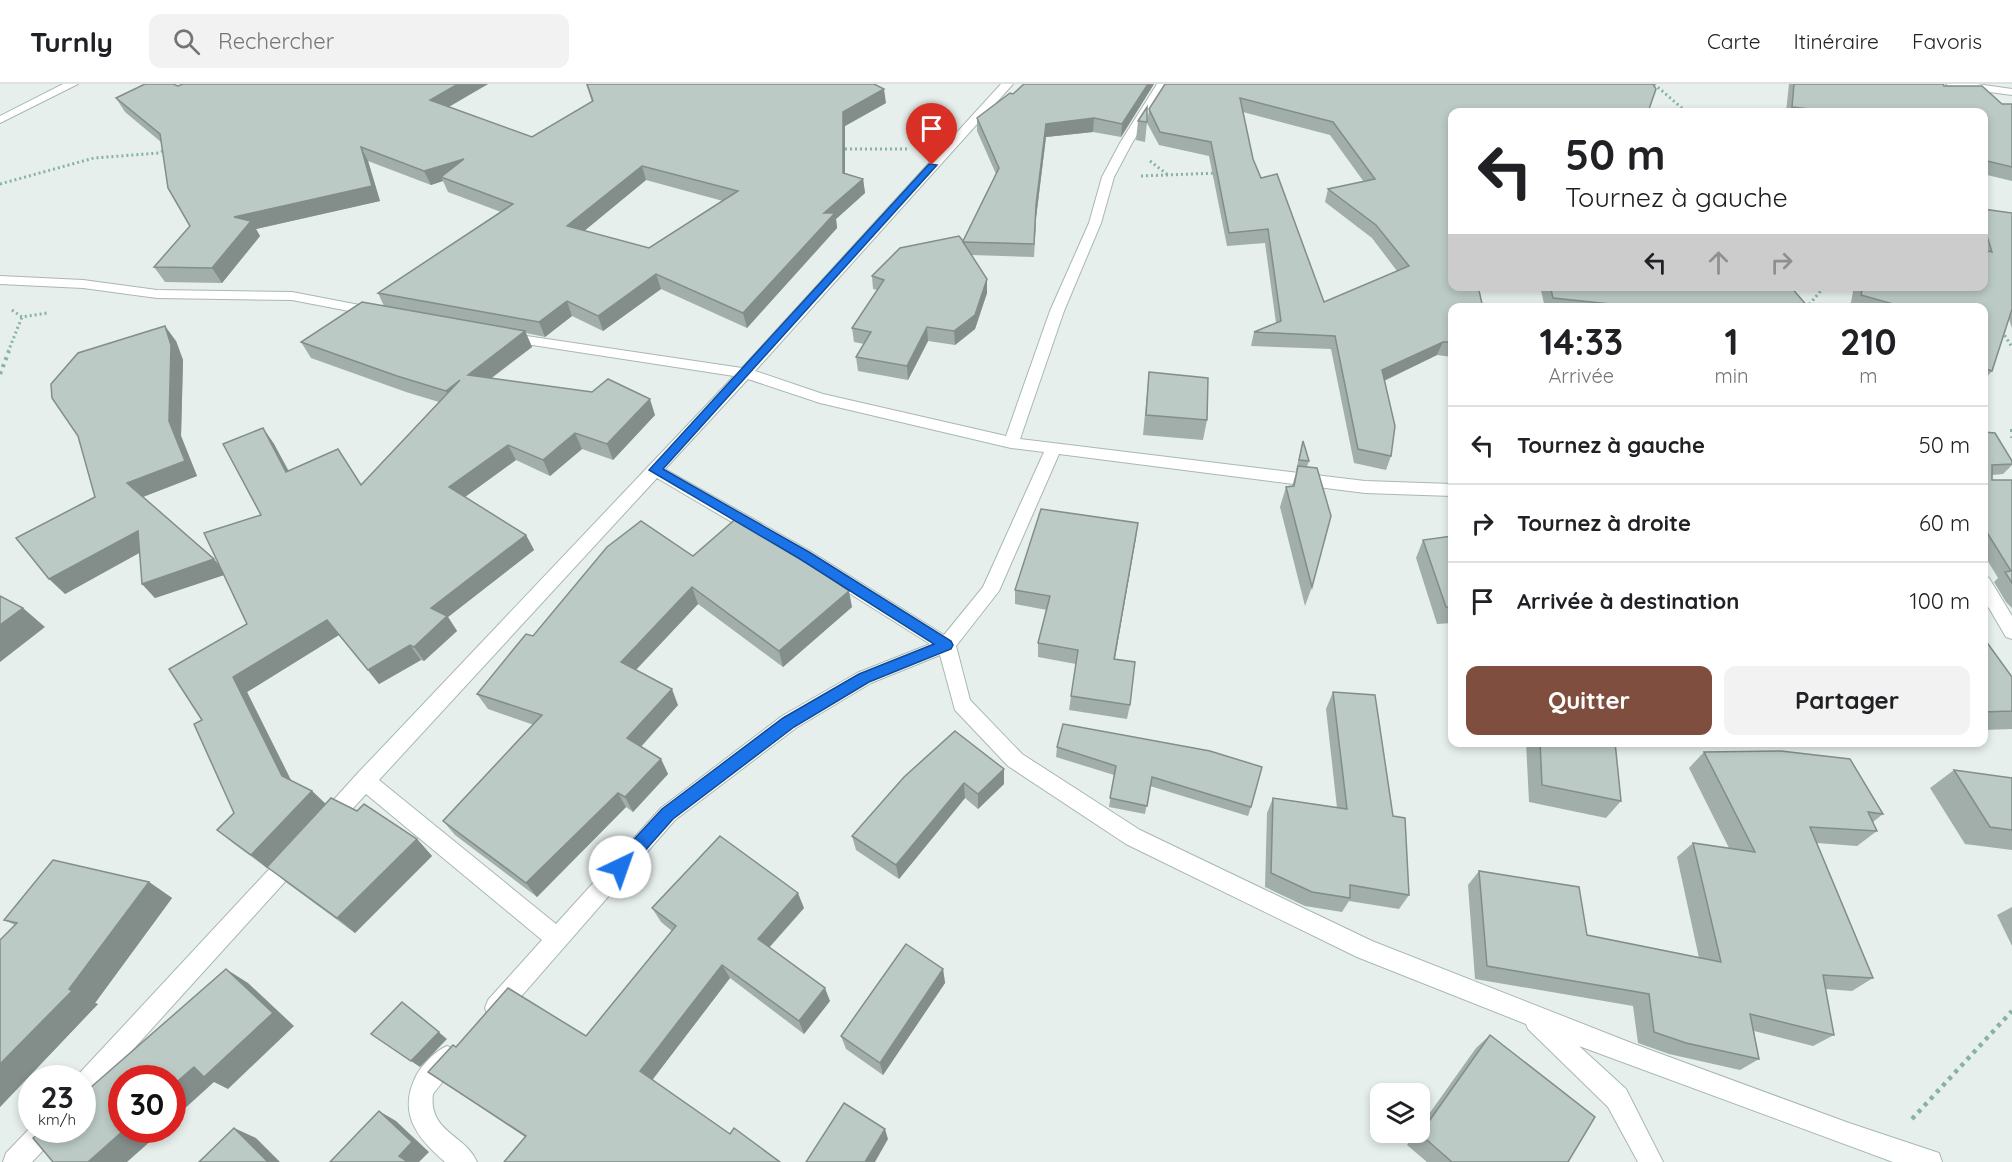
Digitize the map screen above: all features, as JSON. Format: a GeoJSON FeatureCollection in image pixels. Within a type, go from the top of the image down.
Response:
{"type":"FeatureCollection","features":[{"type":"Feature","properties":{"kind":"street"},"geometry":{"type":"LineString","coordinates":[[0,120],[72,84]]}},
{"type":"Feature","properties":{"kind":"street"},"geometry":{"type":"LineString","coordinates":[[96,1074],[364,780],[745,373],[1007,84]]}},
{"type":"Feature","properties":{"kind":"street"},"geometry":{"type":"LineString","coordinates":[[1011,443],[1057,311],[1092,233],[1108,177],[1126,143],[1163,84]]}},
{"type":"Feature","properties":{"kind":"street"},"geometry":{"type":"LineString","coordinates":[[1952,84],[2012,92]]}},
{"type":"Feature","properties":{"kind":"street"},"geometry":{"type":"LineString","coordinates":[[0,280],[83,284],[157,294],[292,296],[394,316]]}},
{"type":"Feature","properties":{"kind":"street"},"geometry":{"type":"LineString","coordinates":[[495,335],[745,373],[820,398],[1011,443],[1365,487],[1448,490]]}},
{"type":"Feature","properties":{"kind":"street"},"geometry":{"type":"LineString","coordinates":[[484,1020],[517,986],[556,938],[668,814],[789,722],[864,678],[946,645],[990,591],[1054,447]]}},
{"type":"Feature","properties":{"kind":"street"},"geometry":{"type":"LineString","coordinates":[[655,470],[804,556],[946,645],[962,704],[1015,760],[1133,837],[1365,949],[1656,1064],[1930,1162]]}},
{"type":"Feature","properties":{"kind":"street"},"geometry":{"type":"LineString","coordinates":[[1988,591],[2012,632]]}},
{"type":"Feature","properties":{"kind":"street"},"geometry":{"type":"LineString","coordinates":[[364,780],[556,938]]}},
{"type":"Feature","properties":{"kind":"street"},"geometry":{"type":"LineString","coordinates":[[1528,1013],[1617,1098],[1651,1162]]}},
{"type":"Feature","properties":{"kind":"street"},"geometry":{"type":"LineString","coordinates":[[460,1046],[427,1080],[418,1103],[424,1123],[448,1150],[465,1162]]}},
{"type":"Feature","properties":{"kind":"street"},"geometry":{"type":"LineString","coordinates":[[15,1162],[33,1143]]}},
{"type":"Feature","properties":{"kind":"path"},"geometry":{"type":"LineString","coordinates":[[1654,84],[1682,108]]}},
{"type":"Feature","properties":{"kind":"path"},"geometry":{"type":"LineString","coordinates":[[0,184],[94,158],[159,153],[169,148]]}},
{"type":"Feature","properties":{"kind":"path"},"geometry":{"type":"LineString","coordinates":[[840,149],[948,148]]}},
{"type":"Feature","properties":{"kind":"path"},"geometry":{"type":"LineString","coordinates":[[1108,177],[1224,173]]}},
{"type":"Feature","properties":{"kind":"path"},"geometry":{"type":"LineString","coordinates":[[1810,303],[1821,291]]}},
{"type":"Feature","properties":{"kind":"path"},"geometry":{"type":"LineString","coordinates":[[0,374],[22,317]]}},
{"type":"Feature","properties":{"kind":"path"},"geometry":{"type":"LineString","coordinates":[[2000,329],[2012,347]]}},
{"type":"Feature","properties":{"kind":"path"},"geometry":{"type":"LineString","coordinates":[[2012,429],[2012,438]]}},
{"type":"Feature","properties":{"kind":"path"},"geometry":{"type":"LineString","coordinates":[[1906,1126],[2012,1011]]}},
{"type":"Feature","properties":{"kind":"building"},"geometry":{"type":"Polygon","coordinates":[[[145,84],[178,86],[183,84],[458,84],[430,100],[532,137],[593,101],[587,84],[874,84],[884,89],[843,112],[843,173],[863,179],[824,213],[835,213],[743,313],[656,274],[598,316],[567,301],[539,322],[378,293],[513,204],[441,177],[464,159],[424,171],[361,147],[372,186],[234,217],[251,221],[212,268],[154,267],[190,226],[168,188],[160,134],[116,98],[145,84]],[[642,166],[567,226],[649,248],[738,191],[642,166]]]}},
{"type":"Feature","properties":{"kind":"building"},"geometry":{"type":"Polygon","coordinates":[[[1024,84],[1148,84],[1122,124],[1094,118],[1046,124],[1036,205],[1034,244],[963,242],[987,279],[975,315],[954,331],[927,327],[907,366],[856,357],[871,332],[852,328],[884,280],[872,276],[900,248],[959,236],[963,241],[999,168],[977,118],[1024,84]]]}},
{"type":"Feature","properties":{"kind":"building"},"geometry":{"type":"Polygon","coordinates":[[[1165,84],[1653,84],[1656,89],[1649,108],[1448,108],[1448,291],[1479,291],[1482,303],[1448,303],[1448,342],[1443,342],[1382,370],[1395,426],[1391,456],[1358,449],[1335,336],[1254,332],[1281,321],[1268,229],[1229,233],[1211,142],[1160,132],[1149,109],[1165,84]],[[1240,98],[1253,159],[1261,178],[1277,174],[1324,302],[1409,266],[1376,225],[1328,189],[1375,179],[1333,122],[1240,98]]]}},
{"type":"Feature","properties":{"kind":"building"},"geometry":{"type":"Polygon","coordinates":[[[1794,84],[1982,86],[2002,104],[2012,104],[2012,167],[1988,161],[1988,108],[1792,107],[1794,84]]]}},
{"type":"Feature","properties":{"kind":"building"},"geometry":{"type":"Polygon","coordinates":[[[1147,107],[1147,122],[1138,121],[1147,107]]]}},
{"type":"Feature","properties":{"kind":"building"},"geometry":{"type":"Polygon","coordinates":[[[1988,210],[2012,213],[2012,309],[1992,371],[1988,370],[1988,303],[1889,303],[1861,295],[1862,291],[1988,291],[1988,251],[1992,252],[1988,239],[1988,210]]]}},
{"type":"Feature","properties":{"kind":"building"},"geometry":{"type":"Polygon","coordinates":[[[1551,291],[1794,291],[1805,303],[1601,303],[1553,298],[1551,291]]]}},
{"type":"Feature","properties":{"kind":"building"},"geometry":{"type":"Polygon","coordinates":[[[362,302],[525,331],[468,375],[592,392],[608,379],[650,399],[607,444],[575,433],[543,460],[508,445],[449,487],[526,535],[431,608],[447,616],[414,647],[410,645],[368,670],[327,620],[233,677],[282,776],[312,791],[251,855],[217,830],[234,813],[194,724],[202,720],[169,669],[247,624],[204,533],[261,515],[223,444],[263,428],[286,472],[338,449],[361,485],[460,380],[446,391],[301,342],[362,302]]]}},
{"type":"Feature","properties":{"kind":"building"},"geometry":{"type":"Polygon","coordinates":[[[165,326],[171,345],[169,421],[185,461],[127,483],[214,559],[142,584],[138,531],[49,579],[16,538],[95,497],[78,436],[52,398],[51,384],[78,353],[165,326]]]}},
{"type":"Feature","properties":{"kind":"building"},"geometry":{"type":"Polygon","coordinates":[[[1149,372],[1208,378],[1207,420],[1146,415],[1149,372]]]}},
{"type":"Feature","properties":{"kind":"building"},"geometry":{"type":"Polygon","coordinates":[[[1988,432],[1995,433],[2012,461],[2012,464],[1992,465],[1992,480],[2012,480],[2012,583],[2005,572],[2011,571],[1988,534],[1988,432]]]}},
{"type":"Feature","properties":{"kind":"building"},"geometry":{"type":"Polygon","coordinates":[[[1303,441],[1309,461],[1299,460],[1303,441]]]}},
{"type":"Feature","properties":{"kind":"building"},"geometry":{"type":"Polygon","coordinates":[[[1298,466],[1317,468],[1331,516],[1312,587],[1286,487],[1294,486],[1298,466]]]}},
{"type":"Feature","properties":{"kind":"building"},"geometry":{"type":"Polygon","coordinates":[[[1041,509],[1138,523],[1114,659],[1135,662],[1130,705],[1071,696],[1078,650],[1038,643],[1050,596],[1015,590],[1041,509]]]}},
{"type":"Feature","properties":{"kind":"building"},"geometry":{"type":"Polygon","coordinates":[[[739,516],[849,591],[779,651],[692,587],[621,662],[672,689],[627,738],[661,759],[625,797],[618,793],[526,883],[443,821],[542,715],[477,694],[526,634],[533,636],[607,547],[641,521],[693,556],[739,516]]]}},
{"type":"Feature","properties":{"kind":"building"},"geometry":{"type":"Polygon","coordinates":[[[1448,537],[1448,607],[1446,607],[1423,540],[1448,537]]]}},
{"type":"Feature","properties":{"kind":"building"},"geometry":{"type":"Polygon","coordinates":[[[0,596],[23,608],[0,625],[0,596]]]}},
{"type":"Feature","properties":{"kind":"building"},"geometry":{"type":"Polygon","coordinates":[[[1988,644],[2012,677],[2012,711],[1988,712],[1988,644]]]}},
{"type":"Feature","properties":{"kind":"building"},"geometry":{"type":"Polygon","coordinates":[[[1333,692],[1375,695],[1393,816],[1405,818],[1409,895],[1350,885],[1350,898],[1312,892],[1271,873],[1273,798],[1347,809],[1333,692]]]}},
{"type":"Feature","properties":{"kind":"building"},"geometry":{"type":"Polygon","coordinates":[[[1063,724],[1210,751],[1262,767],[1251,807],[1152,777],[1147,806],[1110,798],[1116,766],[1057,747],[1063,724]]]}},
{"type":"Feature","properties":{"kind":"building"},"geometry":{"type":"Polygon","coordinates":[[[955,731],[1004,769],[978,794],[964,783],[896,865],[852,836],[904,777],[955,731]]]}},
{"type":"Feature","properties":{"kind":"building"},"geometry":{"type":"Polygon","coordinates":[[[1540,747],[1616,747],[1621,801],[1542,785],[1540,747]]]}},
{"type":"Feature","properties":{"kind":"building"},"geometry":{"type":"Polygon","coordinates":[[[1781,751],[1850,759],[1883,814],[1868,812],[1877,831],[1810,827],[1873,978],[1823,975],[1834,1035],[1750,1014],[1759,1059],[1686,1043],[1654,1032],[1649,994],[1487,966],[1479,871],[1579,887],[1587,935],[1721,962],[1693,843],[1755,852],[1704,752],[1781,751]]]}},
{"type":"Feature","properties":{"kind":"building"},"geometry":{"type":"Polygon","coordinates":[[[1954,770],[2012,778],[2012,830],[1990,827],[1954,770]]]}},
{"type":"Feature","properties":{"kind":"building"},"geometry":{"type":"Polygon","coordinates":[[[331,798],[357,811],[364,804],[417,839],[337,918],[267,867],[331,798]]]}},
{"type":"Feature","properties":{"kind":"building"},"geometry":{"type":"Polygon","coordinates":[[[720,836],[798,893],[758,939],[825,988],[799,1021],[722,965],[640,1071],[730,1134],[734,1128],[780,1162],[504,1162],[526,1136],[428,1072],[453,1045],[456,1047],[508,988],[586,1036],[676,926],[652,908],[720,836]]]}},
{"type":"Feature","properties":{"kind":"building"},"geometry":{"type":"Polygon","coordinates":[[[53,860],[149,882],[69,989],[72,991],[0,1064],[0,940],[17,923],[4,920],[53,860]]]}},
{"type":"Feature","properties":{"kind":"building"},"geometry":{"type":"Polygon","coordinates":[[[906,944],[943,969],[880,1063],[841,1036],[906,944]]]}},
{"type":"Feature","properties":{"kind":"building"},"geometry":{"type":"Polygon","coordinates":[[[226,969],[273,1013],[204,1077],[194,1067],[186,1074],[186,1065],[116,1065],[226,969]]]}},
{"type":"Feature","properties":{"kind":"building"},"geometry":{"type":"Polygon","coordinates":[[[402,1002],[439,1032],[411,1061],[371,1034],[402,1002]]]}},
{"type":"Feature","properties":{"kind":"building"},"geometry":{"type":"Polygon","coordinates":[[[1490,1035],[1595,1117],[1568,1162],[1452,1162],[1430,1143],[1430,1120],[1490,1035]]]}},
{"type":"Feature","properties":{"kind":"building"},"geometry":{"type":"Polygon","coordinates":[[[108,1072],[109,1143],[88,1162],[53,1162],[37,1143],[96,1143],[96,1083],[108,1072]]]}},
{"type":"Feature","properties":{"kind":"building"},"geometry":{"type":"Polygon","coordinates":[[[844,1103],[885,1129],[865,1162],[806,1162],[844,1103]]]}},
{"type":"Feature","properties":{"kind":"building"},"geometry":{"type":"Polygon","coordinates":[[[379,1111],[412,1142],[399,1156],[408,1162],[330,1162],[379,1111]]]}},
{"type":"Feature","properties":{"kind":"building"},"geometry":{"type":"Polygon","coordinates":[[[234,1128],[268,1162],[199,1162],[234,1128]]]}},
{"type":"Feature","properties":{"kind":"route"},"geometry":{"type":"LineString","coordinates":[[620,867],[668,814],[789,722],[864,678],[946,645],[804,556],[655,470],[932,165]]}}]}
